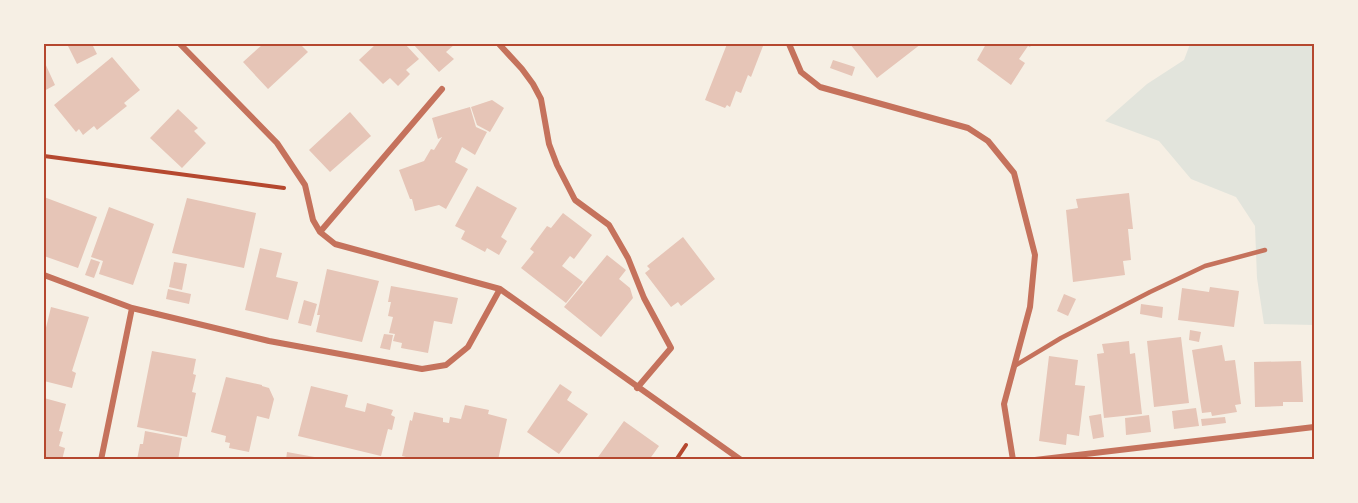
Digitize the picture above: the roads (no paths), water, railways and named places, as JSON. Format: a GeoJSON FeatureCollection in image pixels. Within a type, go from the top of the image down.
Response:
{"type":"FeatureCollection","features":[{"type":"Feature","properties":{"kind":"street"},"geometry":{"type":"LineString","coordinates":[[180,44],[277,143],[305,184],[313,220],[320,232],[335,244],[500,289],[741,459]]}},
{"type":"Feature","properties":{"kind":"street"},"geometry":{"type":"LineString","coordinates":[[499,44],[522,69],[541,99],[549,144],[574,200],[609,225],[628,258],[644,298],[672,348],[638,388]]}},
{"type":"Feature","properties":{"kind":"street"},"geometry":{"type":"LineString","coordinates":[[789,44],[801,72],[820,87],[968,128],[988,141],[1014,173],[1035,255],[1030,307],[1004,404],[1013,459]]}},
{"type":"Feature","properties":{"kind":"street"},"geometry":{"type":"LineString","coordinates":[[320,232],[442,89]]}},
{"type":"Feature","properties":{"kind":"street"},"geometry":{"type":"LineString","coordinates":[[44,275],[132,308],[269,341],[422,369],[446,365],[468,347],[500,289]]}},
{"type":"Feature","properties":{"kind":"street"},"geometry":{"type":"LineString","coordinates":[[101,459],[132,308]]}},
{"type":"Feature","properties":{"kind":"street"},"geometry":{"type":"LineString","coordinates":[[1035,459],[1314,427]]}},
{"type":"Feature","properties":{"kind":"lane"},"geometry":{"type":"LineString","coordinates":[[1016,365],[1061,338],[1205,266],[1264,250]]}}]}
